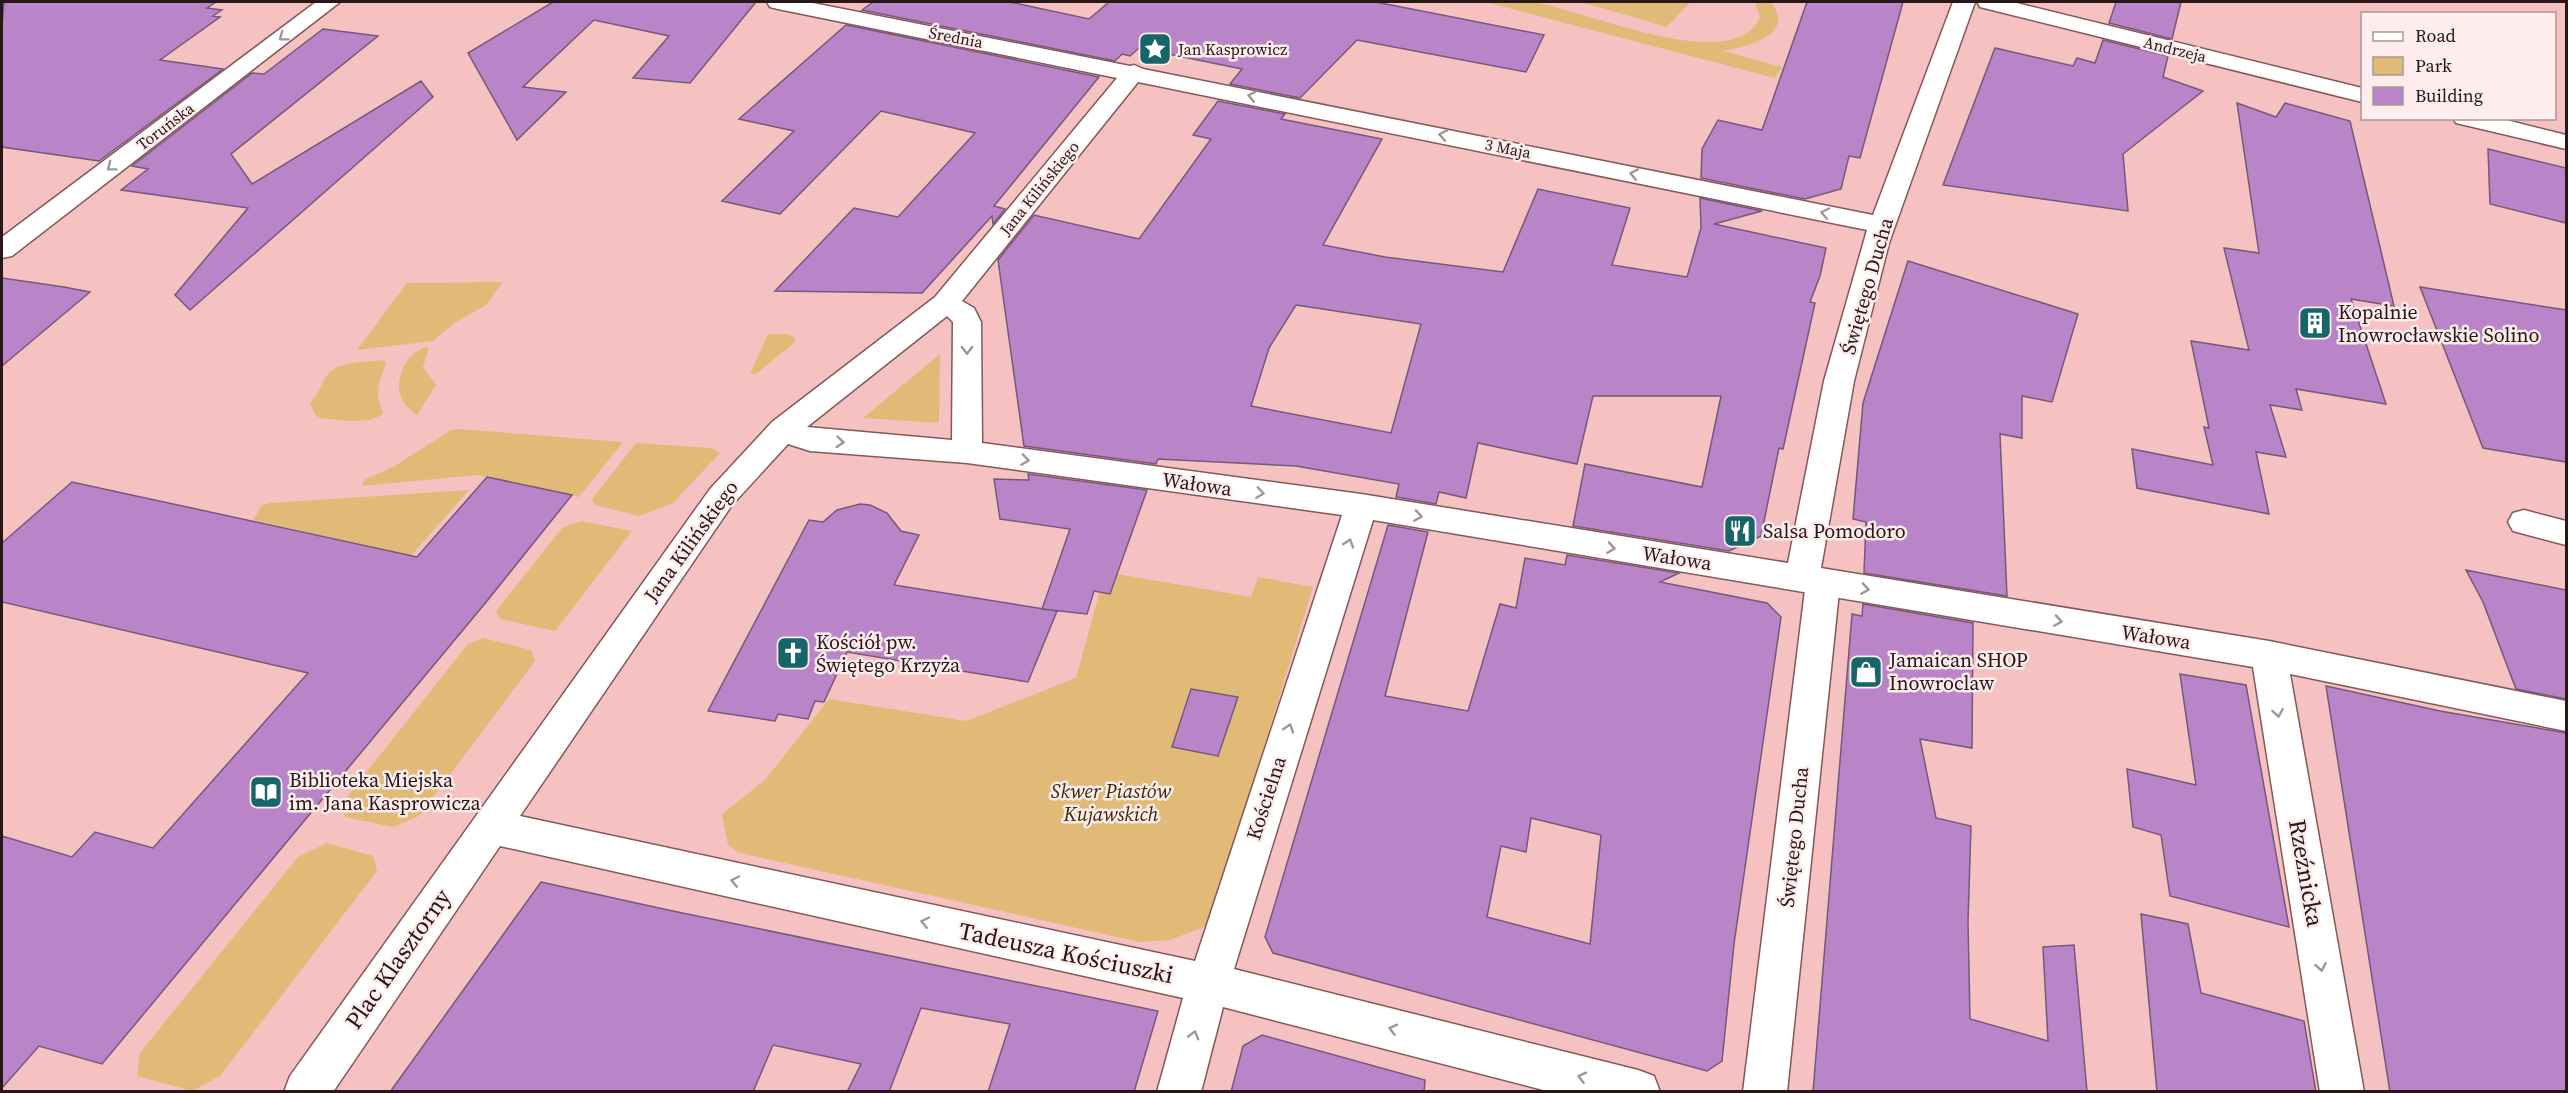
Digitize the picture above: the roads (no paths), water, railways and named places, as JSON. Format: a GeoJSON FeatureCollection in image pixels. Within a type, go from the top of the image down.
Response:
{"type":"FeatureCollection","features":[{"type":"Feature","properties":{"kind":"street","name":"Toruńska"},"geometry":{"type":"LineString","coordinates":[[2,250],[329,2]]}},
{"type":"Feature","properties":{"kind":"street","name":"Średnia"},"geometry":{"type":"LineString","coordinates":[[778,2],[1134,72]]}},
{"type":"Feature","properties":{"kind":"street","name":"Świętego Ducha"},"geometry":{"type":"LineString","coordinates":[[1765,1092],[1812,580],[1839,381],[1882,225],[1964,2]]}},
{"type":"Feature","properties":{"kind":"street","name":"Andrzeja"},"geometry":{"type":"LineString","coordinates":[[1988,2],[2361,95]]}},
{"type":"Feature","properties":{"kind":"street","name":"3 Maja"},"geometry":{"type":"LineString","coordinates":[[1134,72],[1882,225]]}},
{"type":"Feature","properties":{"kind":"street","name":"Jana Kilińskiego"},"geometry":{"type":"LineString","coordinates":[[490,827],[695,531],[744,471],[783,430],[945,303],[1134,72]]}},
{"type":"Feature","properties":{"kind":"street"},"geometry":{"type":"LineString","coordinates":[[2473,120],[2566,142]]}},
{"type":"Feature","properties":{"kind":"street"},"geometry":{"type":"LineString","coordinates":[[945,303],[964,314],[967,322],[967,452]]}},
{"type":"Feature","properties":{"kind":"street","name":"Wałowa"},"geometry":{"type":"LineString","coordinates":[[783,430],[810,440],[967,452],[1360,506],[2269,655],[2566,716]]}},
{"type":"Feature","properties":{"kind":"street","name":"Kościelna"},"geometry":{"type":"LineString","coordinates":[[1179,1092],[1208,985],[1360,506]]}},
{"type":"Feature","properties":{"kind":"street"},"geometry":{"type":"LineString","coordinates":[[2524,522],[2566,533]]}},
{"type":"Feature","properties":{"kind":"street","name":"Rzeźnicka"},"geometry":{"type":"LineString","coordinates":[[2269,655],[2342,1092]]}},
{"type":"Feature","properties":{"kind":"street","name":"Tadeusza Kościuszki"},"geometry":{"type":"LineString","coordinates":[[490,827],[1208,985],[1638,1092]]}},
{"type":"Feature","properties":{"kind":"street","name":"Plac Klasztorny"},"geometry":{"type":"LineString","coordinates":[[306,1092],[490,827]]}},
{"type":"Feature","properties":{"kind":"place","name":"Jan Kasprowicz"},"geometry":{"type":"Point","coordinates":[1155,49]}},
{"type":"Feature","properties":{"kind":"place","name":"Kopalnie Inowrocławskie Solino"},"geometry":{"type":"Point","coordinates":[2315,323]}},
{"type":"Feature","properties":{"kind":"place","name":"Salsa Pomodoro"},"geometry":{"type":"Point","coordinates":[1740,531]}},
{"type":"Feature","properties":{"kind":"place","name":"Kościół pw. Świętego Krzyża"},"geometry":{"type":"Point","coordinates":[793,653]}},
{"type":"Feature","properties":{"kind":"place","name":"Jamaican SHOP Inowroclaw"},"geometry":{"type":"Point","coordinates":[1866,672]}},
{"type":"Feature","properties":{"kind":"place","name":"Biblioteka Miejska im. Jana Kasprowicza"},"geometry":{"type":"Point","coordinates":[266,792]}},
{"type":"Feature","properties":{"kind":"park label","name":"Skwer Piastów Kujawskich"},"geometry":{"type":"Point","coordinates":[1111,802]}}]}
